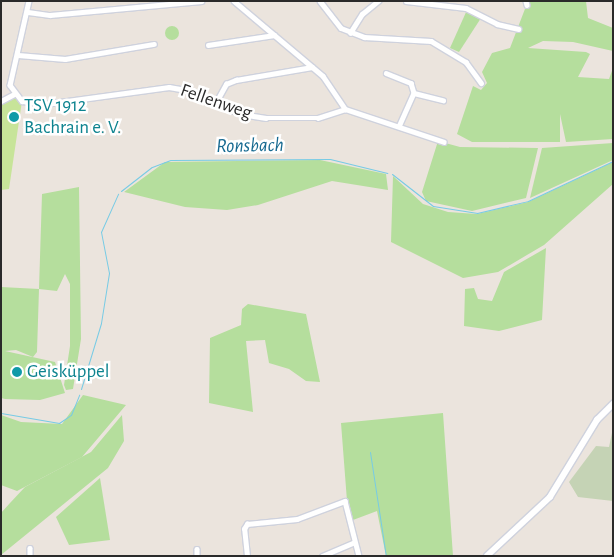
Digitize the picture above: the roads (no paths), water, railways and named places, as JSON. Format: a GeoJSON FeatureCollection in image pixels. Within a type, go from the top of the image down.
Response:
{"type":"FeatureCollection","features":[{"type":"Feature","properties":{"kind":"street"},"geometry":{"type":"LineString","coordinates":[[1,101],[14,94],[10,85],[29,1]]}},
{"type":"Feature","properties":{"kind":"street"},"geometry":{"type":"LineString","coordinates":[[28,12],[50,15],[201,1]]}},
{"type":"Feature","properties":{"kind":"street"},"geometry":{"type":"LineString","coordinates":[[234,1],[312,66],[335,89],[345,109],[444,142]]}},
{"type":"Feature","properties":{"kind":"street"},"geometry":{"type":"LineString","coordinates":[[320,1],[331,21],[350,32],[430,42],[466,62],[481,83]]}},
{"type":"Feature","properties":{"kind":"street"},"geometry":{"type":"LineString","coordinates":[[350,32],[362,14],[378,1]]}},
{"type":"Feature","properties":{"kind":"street"},"geometry":{"type":"LineString","coordinates":[[406,1],[466,8],[497,24],[518,28]]}},
{"type":"Feature","properties":{"kind":"street"},"geometry":{"type":"LineString","coordinates":[[208,46],[274,35]]}},
{"type":"Feature","properties":{"kind":"street"},"geometry":{"type":"LineString","coordinates":[[18,55],[66,59],[154,44]]}},
{"type":"Feature","properties":{"kind":"street"},"geometry":{"type":"LineString","coordinates":[[215,104],[226,84],[236,80],[312,66]]}},
{"type":"Feature","properties":{"kind":"street"},"geometry":{"type":"LineString","coordinates":[[386,74],[406,78],[414,94]]}},
{"type":"Feature","properties":{"kind":"street","name":"Fellenweg"},"geometry":{"type":"LineString","coordinates":[[14,94],[44,104],[169,87],[186,90],[215,104],[274,118],[318,118],[345,109]]}},
{"type":"Feature","properties":{"kind":"street"},"geometry":{"type":"LineString","coordinates":[[399,126],[414,94]]}},
{"type":"Feature","properties":{"kind":"street"},"geometry":{"type":"LineString","coordinates":[[414,94],[444,100]]}},
{"type":"Feature","properties":{"kind":"street"},"geometry":{"type":"LineString","coordinates":[[487,556],[550,497],[613,404]]}},
{"type":"Feature","properties":{"kind":"street"},"geometry":{"type":"LineString","coordinates":[[247,556],[244,529],[247,524],[297,519],[345,501],[354,543],[359,556]]}},
{"type":"Feature","properties":{"kind":"street"},"geometry":{"type":"LineString","coordinates":[[322,556],[354,543]]}},
{"type":"Feature","properties":{"kind":"street"},"geometry":{"type":"LineString","coordinates":[[30,548],[30,556]]}},
{"type":"Feature","properties":{"kind":"street"},"geometry":{"type":"LineString","coordinates":[[197,549],[197,556]]}},
{"type":"Feature","properties":{"kind":"waterway","name":"Ronsbach"},"geometry":{"type":"LineString","coordinates":[[121,191],[152,167],[170,160],[330,159],[387,173]]}},
{"type":"Feature","properties":{"kind":"waterway","name":"Ronsbach"},"geometry":{"type":"LineString","coordinates":[[392,174],[433,206],[477,213],[528,201],[613,161]]}},
{"type":"Feature","properties":{"kind":"waterway","name":"Ronsbach"},"geometry":{"type":"LineString","coordinates":[[81,389],[101,323],[109,273],[101,232],[118,194]]}},
{"type":"Feature","properties":{"kind":"waterway","name":"Ronsbach"},"geometry":{"type":"LineString","coordinates":[[1,413],[59,423],[71,415],[79,395]]}},
{"type":"Feature","properties":{"kind":"waterway"},"geometry":{"type":"LineString","coordinates":[[370,452],[386,556]]}},
{"type":"Feature","properties":{"kind":"place","name":"TSV 1912 Bachrain e. V."},"geometry":{"type":"Point","coordinates":[14,117]}},
{"type":"Feature","properties":{"kind":"place","name":"Geisküppel"},"geometry":{"type":"Point","coordinates":[17,372]}}]}
